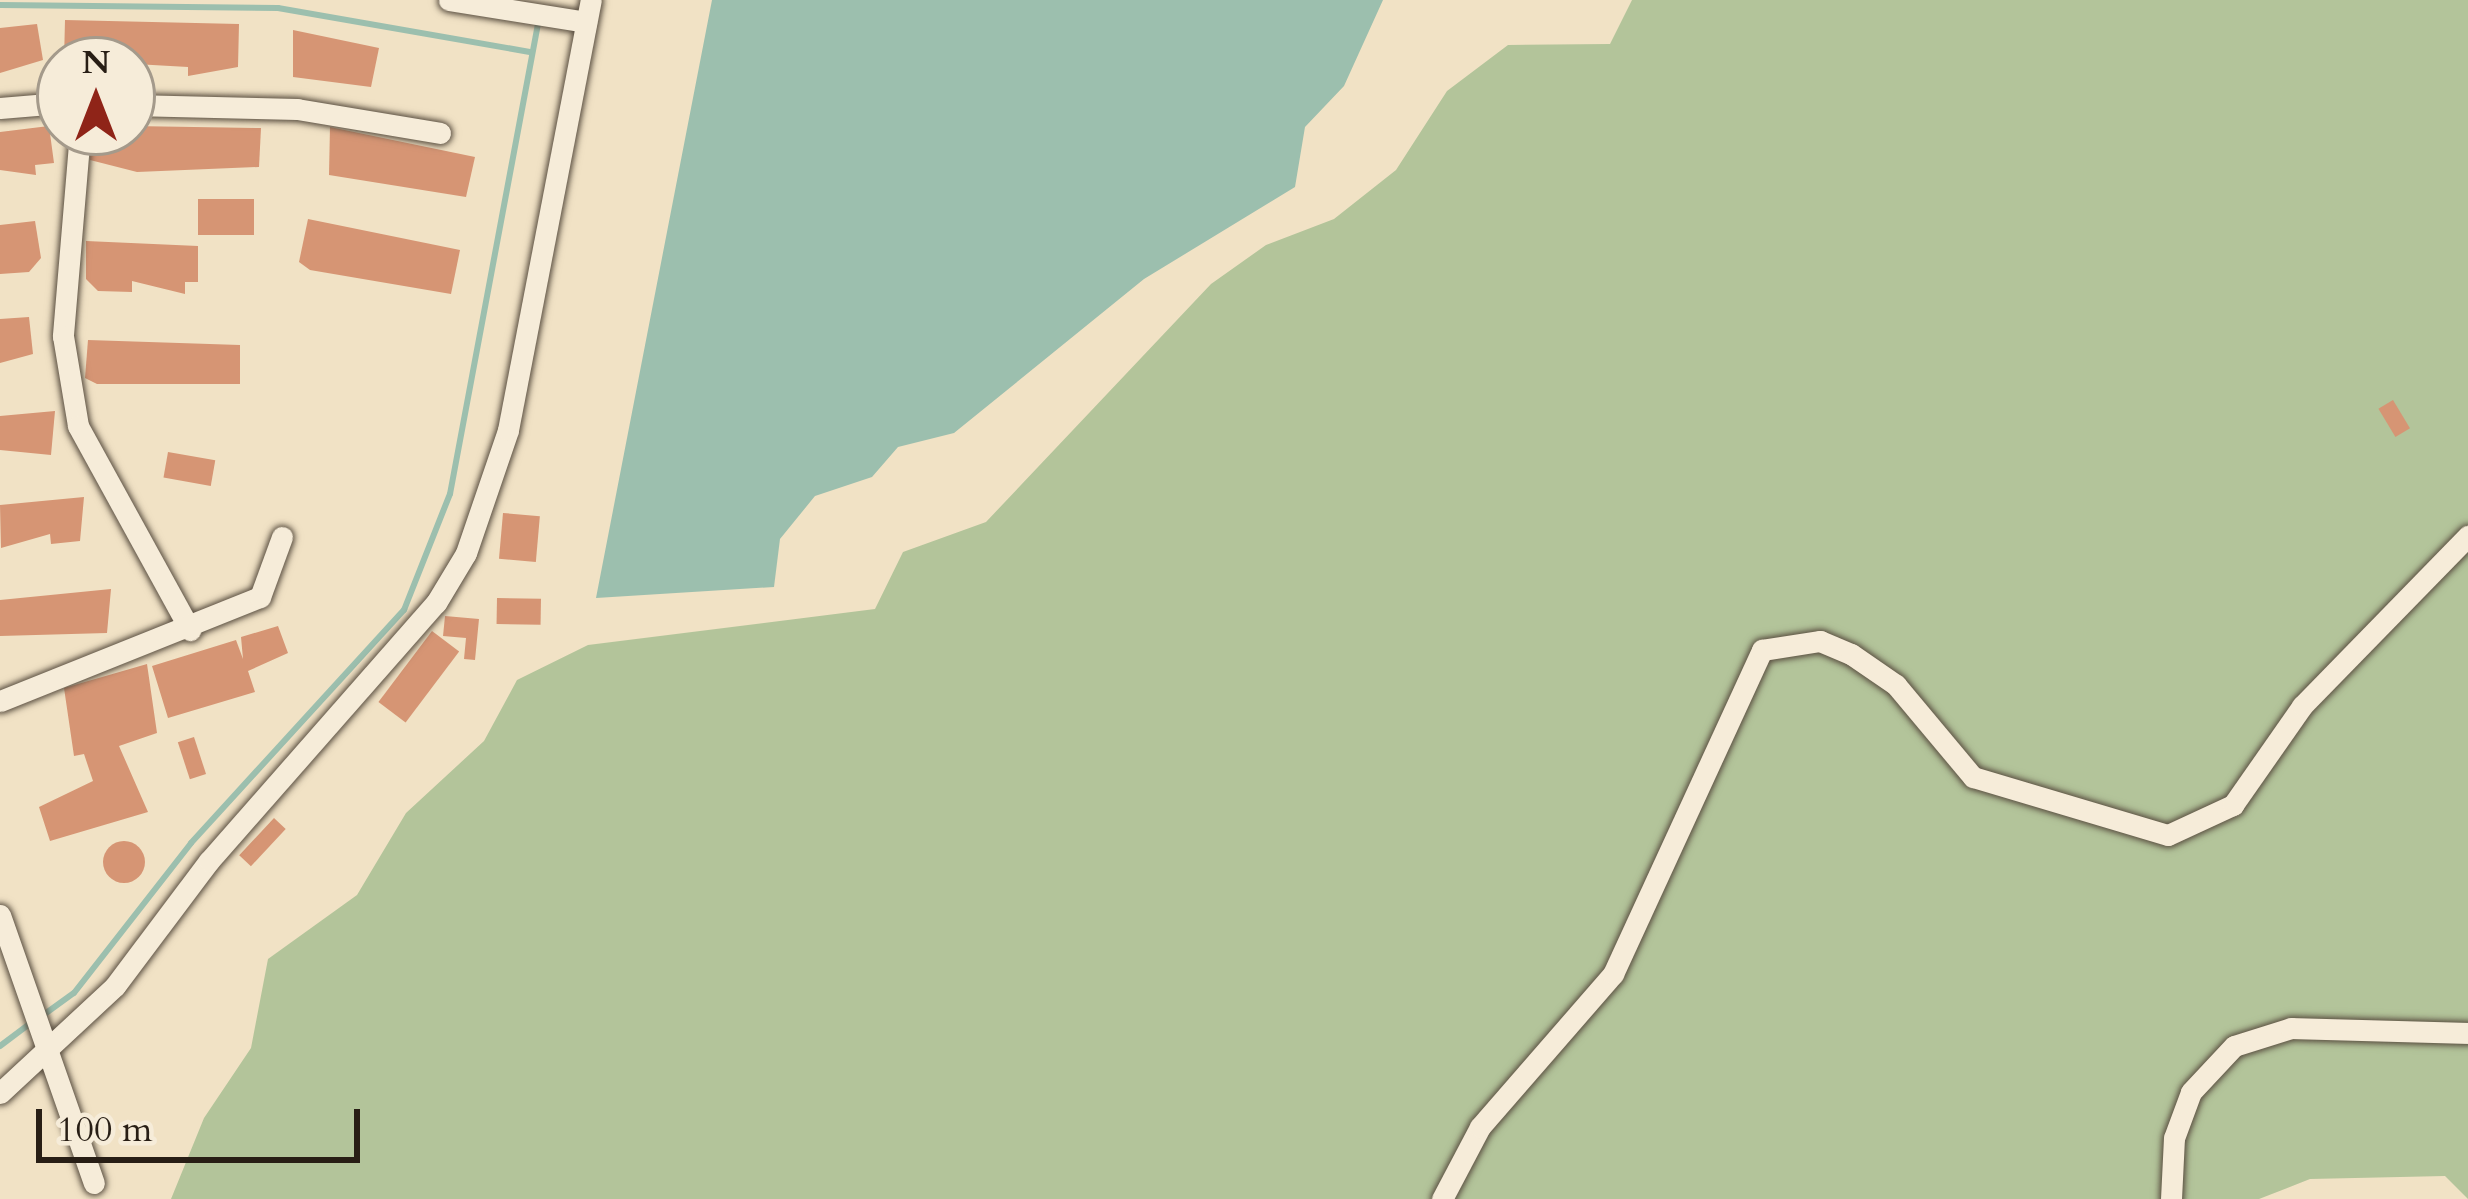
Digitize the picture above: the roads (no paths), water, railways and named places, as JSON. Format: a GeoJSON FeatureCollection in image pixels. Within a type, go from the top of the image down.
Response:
{"type":"FeatureCollection","features":[{"type":"Feature","properties":{"kind":"street"},"geometry":{"type":"LineString","coordinates":[[0,1093],[44,1062],[436,603],[466,553],[508,430],[588,11],[449,0]]}},
{"type":"Feature","properties":{"kind":"street"},"geometry":{"type":"LineString","coordinates":[[0,108],[36,105]]}},
{"type":"Feature","properties":{"kind":"street"},"geometry":{"type":"LineString","coordinates":[[156,106],[297,109],[440,133]]}},
{"type":"Feature","properties":{"kind":"street"},"geometry":{"type":"LineString","coordinates":[[78,156],[63,336],[78,426],[190,630]]}},
{"type":"Feature","properties":{"kind":"street"},"geometry":{"type":"LineString","coordinates":[[1442,1199],[1480,1127],[1613,974],[1762,650],[1820,641],[1851,654],[1896,685],[1952,761],[2003,795],[2168,835],[2233,805],[2302,706],[2468,536]]}},
{"type":"Feature","properties":{"kind":"street"},"geometry":{"type":"LineString","coordinates":[[0,701],[190,630],[260,598],[282,537]]}},
{"type":"Feature","properties":{"kind":"street"},"geometry":{"type":"LineString","coordinates":[[0,915],[44,1062],[94,1183]]}},
{"type":"Feature","properties":{"kind":"street"},"geometry":{"type":"LineString","coordinates":[[2171,1199],[2174,1138],[2192,1092],[2234,1046],[2334,1026],[2468,1034]]}},
{"type":"Feature","properties":{"kind":"waterway"},"geometry":{"type":"LineString","coordinates":[[0,5],[278,8],[531,52]]}},
{"type":"Feature","properties":{"kind":"waterway"},"geometry":{"type":"LineString","coordinates":[[42,1016],[74,993],[191,843],[404,610],[450,494],[538,22]]}},
{"type":"Feature","properties":{"kind":"waterway"},"geometry":{"type":"LineString","coordinates":[[0,1046],[31,1023]]}}]}
